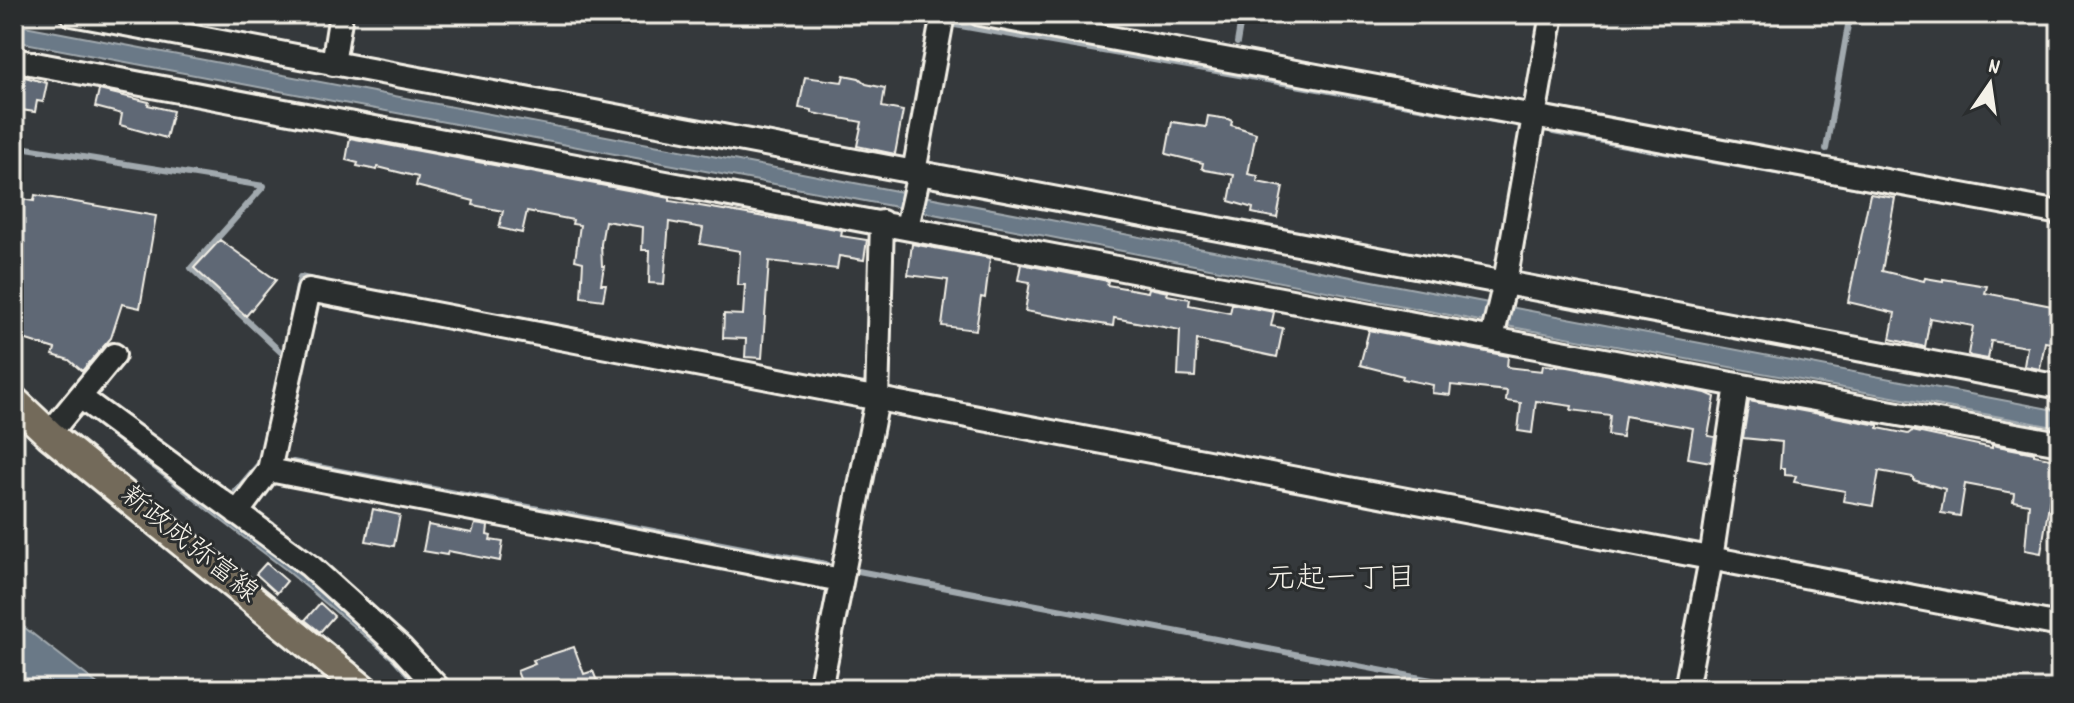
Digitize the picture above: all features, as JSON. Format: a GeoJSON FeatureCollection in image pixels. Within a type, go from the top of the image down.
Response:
{"type":"FeatureCollection","features":[{"type":"Feature","properties":{"kind":"main road","name":"新政成弥富線"},"geometry":{"type":"LineString","coordinates":[[14,401],[49,434],[363,689]]}},
{"type":"Feature","properties":{"kind":"street"},"geometry":{"type":"LineString","coordinates":[[72,14],[1504,288],[2060,387]]}},
{"type":"Feature","properties":{"kind":"street"},"geometry":{"type":"LineString","coordinates":[[333,64],[341,14]]}},
{"type":"Feature","properties":{"kind":"street"},"geometry":{"type":"LineString","coordinates":[[908,222],[943,14]]}},
{"type":"Feature","properties":{"kind":"street"},"geometry":{"type":"LineString","coordinates":[[980,14],[2060,213]]}},
{"type":"Feature","properties":{"kind":"street"},"geometry":{"type":"LineString","coordinates":[[1493,334],[1504,288],[1552,14]]}},
{"type":"Feature","properties":{"kind":"street"},"geometry":{"type":"LineString","coordinates":[[14,60],[882,222],[908,222],[1493,334],[1737,385],[2060,443]]}},
{"type":"Feature","properties":{"kind":"street"},"geometry":{"type":"LineString","coordinates":[[820,689],[877,400],[882,222]]}},
{"type":"Feature","properties":{"kind":"street"},"geometry":{"type":"LineString","coordinates":[[237,513],[269,470],[309,290],[2060,625]]}},
{"type":"Feature","properties":{"kind":"street"},"geometry":{"type":"LineString","coordinates":[[49,434],[114,355]]}},
{"type":"Feature","properties":{"kind":"street"},"geometry":{"type":"LineString","coordinates":[[1686,689],[1711,559],[1737,385]]}},
{"type":"Feature","properties":{"kind":"street"},"geometry":{"type":"LineString","coordinates":[[80,397],[310,566],[402,649],[439,689]]}},
{"type":"Feature","properties":{"kind":"street"},"geometry":{"type":"LineString","coordinates":[[269,470],[841,580]]}},
{"type":"Feature","properties":{"kind":"water"},"geometry":{"type":"Polygon","coordinates":[[[14,24],[2060,411],[2060,428],[1485,322],[923,212],[14,41],[14,24]]]}},
{"type":"Feature","properties":{"kind":"water"},"geometry":{"type":"Polygon","coordinates":[[[82,407],[304,577],[426,689],[419,689],[393,660],[285,569],[78,411],[82,407]]]}},
{"type":"Feature","properties":{"kind":"water"},"geometry":{"type":"Polygon","coordinates":[[[14,619],[16,621],[104,689],[14,689],[14,619]]]}},
{"type":"Feature","properties":{"kind":"building"},"geometry":{"type":"Polygon","coordinates":[[[14,74],[47,83],[43,102],[37,101],[35,112],[21,110],[20,116],[14,115],[14,74]]]}},
{"type":"Feature","properties":{"kind":"building"},"geometry":{"type":"Polygon","coordinates":[[[844,75],[885,88],[882,107],[903,111],[895,154],[857,146],[862,122],[799,108],[805,77],[842,82],[844,75]]]}},
{"type":"Feature","properties":{"kind":"building"},"geometry":{"type":"Polygon","coordinates":[[[99,90],[173,111],[166,138],[120,125],[122,114],[95,107],[99,90]]]}},
{"type":"Feature","properties":{"kind":"building"},"geometry":{"type":"Polygon","coordinates":[[[1208,116],[1228,119],[1232,121],[1231,125],[1256,133],[1248,174],[1258,176],[1257,182],[1283,187],[1277,218],[1252,213],[1253,208],[1229,201],[1234,175],[1205,170],[1203,163],[1166,154],[1172,122],[1206,127],[1208,116]]]}},
{"type":"Feature","properties":{"kind":"building"},"geometry":{"type":"Polygon","coordinates":[[[350,138],[670,198],[670,201],[842,230],[841,236],[867,240],[864,260],[839,256],[837,269],[769,261],[762,358],[745,357],[746,339],[723,338],[724,314],[743,315],[745,285],[738,285],[740,251],[700,244],[703,228],[669,222],[664,284],[649,283],[650,250],[642,250],[643,227],[605,221],[601,244],[604,266],[601,284],[606,284],[603,300],[581,297],[583,262],[575,260],[580,225],[572,224],[573,220],[527,211],[522,233],[499,228],[503,211],[473,205],[474,201],[416,186],[418,177],[378,167],[377,170],[357,166],[358,163],[346,160],[350,138]]]}},
{"type":"Feature","properties":{"kind":"building"},"geometry":{"type":"Polygon","coordinates":[[[1870,194],[1895,198],[1882,271],[1924,281],[1925,278],[1943,279],[1987,286],[1985,293],[2060,310],[2060,345],[2045,342],[2040,369],[2024,366],[2027,347],[1991,341],[1988,359],[1971,356],[1968,354],[1973,326],[1930,318],[1925,347],[1890,339],[1895,313],[1848,302],[1870,194]]]}},
{"type":"Feature","properties":{"kind":"building"},"geometry":{"type":"Polygon","coordinates":[[[35,195],[156,216],[140,308],[122,304],[111,338],[82,371],[69,360],[53,355],[55,349],[14,336],[14,198],[34,201],[35,195]]]}},
{"type":"Feature","properties":{"kind":"building"},"geometry":{"type":"Polygon","coordinates":[[[220,240],[276,280],[246,316],[194,268],[220,240]]]}},
{"type":"Feature","properties":{"kind":"building"},"geometry":{"type":"Polygon","coordinates":[[[912,244],[990,258],[985,298],[981,297],[976,330],[942,326],[948,280],[908,275],[912,244]]]}},
{"type":"Feature","properties":{"kind":"building"},"geometry":{"type":"Polygon","coordinates":[[[1021,264],[1108,281],[1107,285],[1168,292],[1167,295],[1190,299],[1189,305],[1230,313],[1232,304],[1274,312],[1271,326],[1283,328],[1277,357],[1197,340],[1195,377],[1178,376],[1180,330],[1114,318],[1113,326],[1025,311],[1030,282],[1018,280],[1021,264]]]}},
{"type":"Feature","properties":{"kind":"building"},"geometry":{"type":"Polygon","coordinates":[[[1369,330],[1508,356],[1507,367],[1542,371],[1543,365],[1568,367],[1706,393],[1715,397],[1708,436],[1715,437],[1711,462],[1688,458],[1693,428],[1625,416],[1622,437],[1608,435],[1610,415],[1571,410],[1572,406],[1536,401],[1532,433],[1518,431],[1521,403],[1506,401],[1507,391],[1451,385],[1450,395],[1432,393],[1433,385],[1402,379],[1403,376],[1360,365],[1369,330]]]}},
{"type":"Feature","properties":{"kind":"building"},"geometry":{"type":"Polygon","coordinates":[[[1749,401],[1878,425],[1878,428],[1908,434],[1912,431],[2060,460],[2060,499],[2050,498],[2041,553],[2025,550],[2029,504],[2013,501],[2014,493],[1965,484],[1960,516],[1941,513],[1945,489],[1913,480],[1913,477],[1879,471],[1873,506],[1843,501],[1845,491],[1794,482],[1796,476],[1785,475],[1785,468],[1780,468],[1782,442],[1743,438],[1749,401]]]}},
{"type":"Feature","properties":{"kind":"building"},"geometry":{"type":"Polygon","coordinates":[[[373,509],[400,515],[394,546],[366,541],[373,509]]]}},
{"type":"Feature","properties":{"kind":"building"},"geometry":{"type":"Polygon","coordinates":[[[475,524],[488,526],[490,540],[503,542],[500,561],[448,551],[447,555],[423,551],[428,525],[472,533],[475,524]]]}},
{"type":"Feature","properties":{"kind":"building"},"geometry":{"type":"Polygon","coordinates":[[[266,563],[287,581],[277,593],[256,574],[266,563]]]}},
{"type":"Feature","properties":{"kind":"building"},"geometry":{"type":"Polygon","coordinates":[[[320,603],[334,616],[320,632],[305,620],[320,603]]]}},
{"type":"Feature","properties":{"kind":"building"},"geometry":{"type":"Polygon","coordinates":[[[574,647],[584,674],[593,671],[600,689],[524,689],[517,671],[535,664],[533,660],[574,647]]]}},
{"type":"Feature","properties":{"kind":"waterway"},"geometry":{"type":"LineString","coordinates":[[912,14],[927,17]]}},
{"type":"Feature","properties":{"kind":"waterway"},"geometry":{"type":"LineString","coordinates":[[1237,43],[1242,14]]}},
{"type":"Feature","properties":{"kind":"waterway"},"geometry":{"type":"LineString","coordinates":[[1826,149],[1850,14]]}},
{"type":"Feature","properties":{"kind":"waterway"},"geometry":{"type":"LineString","coordinates":[[955,25],[1510,123]]}},
{"type":"Feature","properties":{"kind":"waterway"},"geometry":{"type":"LineString","coordinates":[[1553,132],[1887,192]]}},
{"type":"Feature","properties":{"kind":"waterway"},"geometry":{"type":"LineString","coordinates":[[14,146],[264,186],[191,268],[285,356]]}},
{"type":"Feature","properties":{"kind":"waterway"},"geometry":{"type":"LineString","coordinates":[[294,306],[300,277],[319,281]]}},
{"type":"Feature","properties":{"kind":"waterway"},"geometry":{"type":"LineString","coordinates":[[236,491],[264,458]]}},
{"type":"Feature","properties":{"kind":"waterway"},"geometry":{"type":"LineString","coordinates":[[293,462],[826,564]]}},
{"type":"Feature","properties":{"kind":"waterway"},"geometry":{"type":"LineString","coordinates":[[1828,569],[1911,585]]}},
{"type":"Feature","properties":{"kind":"waterway"},"geometry":{"type":"LineString","coordinates":[[853,570],[1479,689]]}},
{"type":"Feature","properties":{"kind":"waterway"},"geometry":{"type":"LineString","coordinates":[[1927,588],[2003,603]]}},
{"type":"Feature","properties":{"kind":"waterway"},"geometry":{"type":"LineString","coordinates":[[2016,605],[2033,609]]}},
{"type":"Feature","properties":{"kind":"district","name":"元起一丁目"},"geometry":{"type":"Point","coordinates":[1341,581]}}]}
